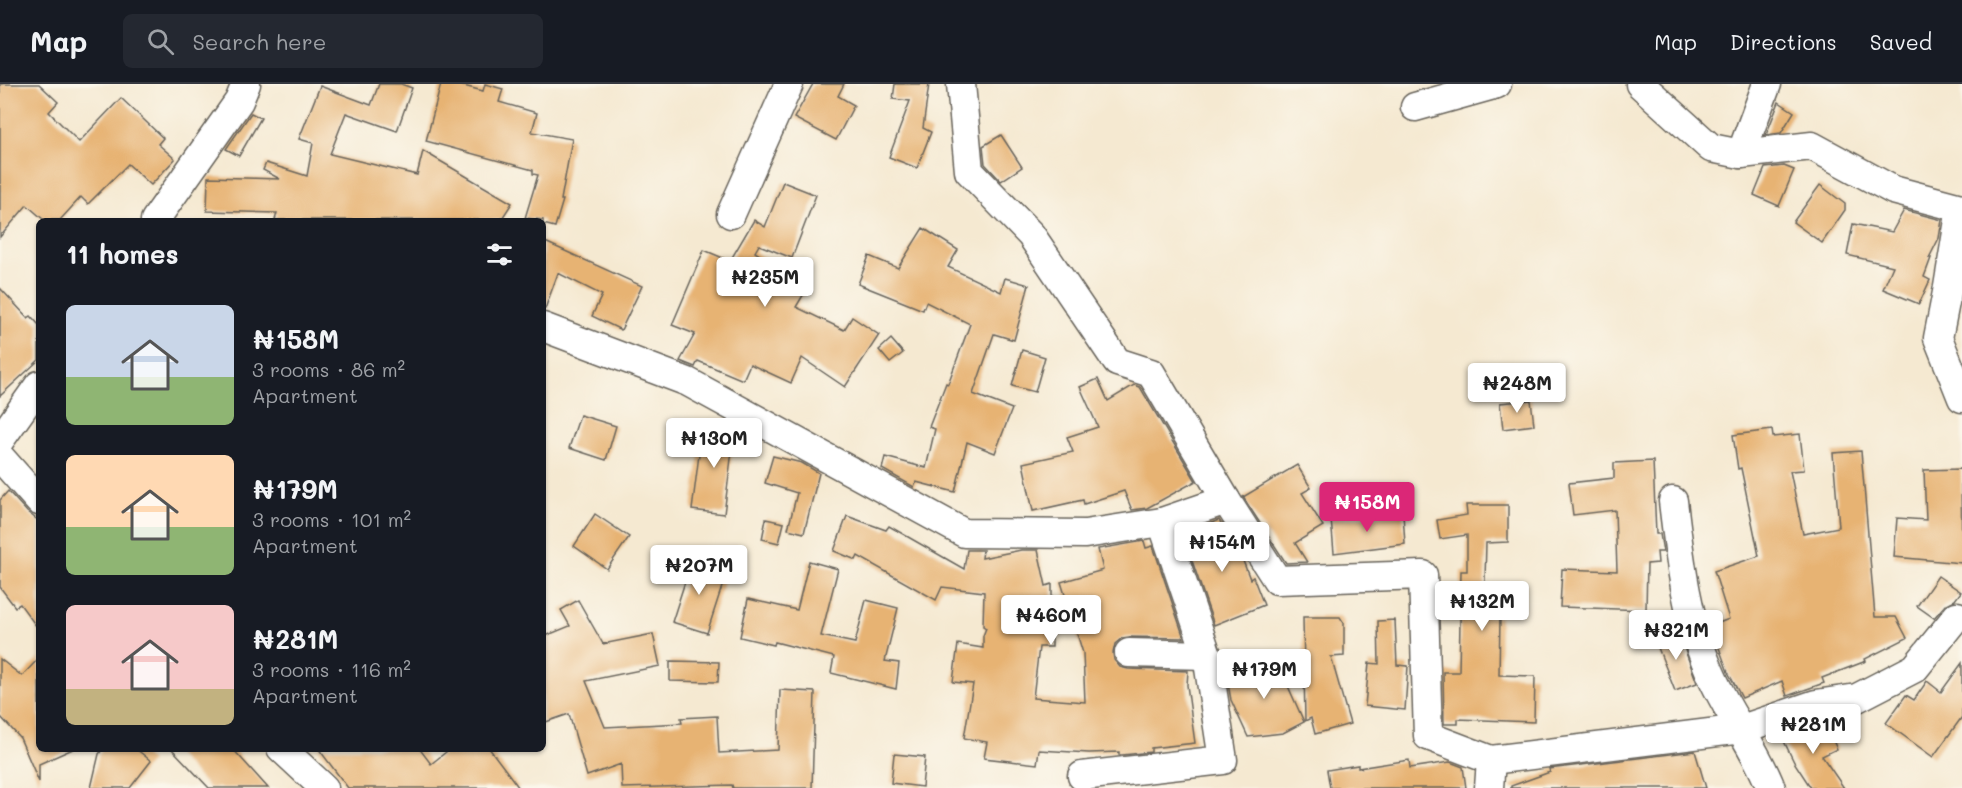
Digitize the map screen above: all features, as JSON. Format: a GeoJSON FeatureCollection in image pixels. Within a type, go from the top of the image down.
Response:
{"type":"FeatureCollection","features":[{"type":"Feature","properties":{"kind":"street"},"geometry":{"type":"LineString","coordinates":[[156,218],[239,100],[246,84]]}},
{"type":"Feature","properties":{"kind":"street"},"geometry":{"type":"LineString","coordinates":[[731,214],[789,84]]}},
{"type":"Feature","properties":{"kind":"street"},"geometry":{"type":"LineString","coordinates":[[961,84],[969,171],[1031,235],[1117,363],[1151,373],[1226,500],[1277,580],[1423,575],[1428,736],[1491,760],[1742,729],[1816,704],[1857,698],[1915,668],[1960,614]]}},
{"type":"Feature","properties":{"kind":"street"},"geometry":{"type":"LineString","coordinates":[[1415,107],[1497,84]]}},
{"type":"Feature","properties":{"kind":"street"},"geometry":{"type":"LineString","coordinates":[[1640,84],[1711,148],[1741,154],[1812,146],[1893,190],[1961,209],[1938,338],[1962,399]]}},
{"type":"Feature","properties":{"kind":"street"},"geometry":{"type":"LineString","coordinates":[[1741,154],[1767,84]]}},
{"type":"Feature","properties":{"kind":"street"},"geometry":{"type":"LineString","coordinates":[[546,328],[688,382],[964,533],[1085,534],[1162,522],[1226,500]]}},
{"type":"Feature","properties":{"kind":"street"},"geometry":{"type":"LineString","coordinates":[[0,440],[36,389]]}},
{"type":"Feature","properties":{"kind":"street"},"geometry":{"type":"LineString","coordinates":[[0,457],[36,498]]}},
{"type":"Feature","properties":{"kind":"street"},"geometry":{"type":"LineString","coordinates":[[1673,501],[1691,620],[1713,679],[1742,729],[1771,788]]}},
{"type":"Feature","properties":{"kind":"street"},"geometry":{"type":"LineString","coordinates":[[1082,776],[1223,760],[1207,656],[1162,522]]}},
{"type":"Feature","properties":{"kind":"street"},"geometry":{"type":"LineString","coordinates":[[1129,653],[1207,656]]}},
{"type":"Feature","properties":{"kind":"street"},"geometry":{"type":"LineString","coordinates":[[285,752],[324,788]]}},
{"type":"Feature","properties":{"kind":"street"},"geometry":{"type":"LineString","coordinates":[[1490,788],[1491,760]]}},
{"type":"Feature","properties":{"kind":"building"},"geometry":{"type":"Polygon","coordinates":[[[0,84],[39,84],[58,102],[49,112],[79,142],[121,98],[163,138],[158,144],[175,159],[151,185],[128,164],[88,204],[81,197],[62,218],[42,218],[27,205],[0,237],[0,84]]]}},
{"type":"Feature","properties":{"kind":"building"},"geometry":{"type":"Polygon","coordinates":[[[379,84],[401,84],[412,88],[397,131],[346,113],[330,154],[417,175],[423,151],[512,203],[502,218],[276,218],[277,213],[207,211],[208,177],[280,179],[263,170],[266,163],[307,176],[313,143],[299,139],[320,86],[371,105],[379,84]]]}},
{"type":"Feature","properties":{"kind":"building"},"geometry":{"type":"Polygon","coordinates":[[[441,84],[456,84],[483,91],[485,84],[503,89],[499,102],[537,113],[532,132],[572,139],[561,200],[563,200],[555,227],[546,225],[546,218],[525,218],[538,175],[533,174],[533,170],[426,141],[441,84]]]}},
{"type":"Feature","properties":{"kind":"building"},"geometry":{"type":"Polygon","coordinates":[[[813,84],[844,84],[838,96],[854,105],[836,140],[794,118],[813,84]]]}},
{"type":"Feature","properties":{"kind":"building"},"geometry":{"type":"Polygon","coordinates":[[[895,84],[929,84],[923,128],[931,132],[917,168],[889,157],[910,101],[893,99],[895,84]]]}},
{"type":"Feature","properties":{"kind":"building"},"geometry":{"type":"Polygon","coordinates":[[[1779,102],[1794,112],[1781,133],[1766,135],[1779,102]]]}},
{"type":"Feature","properties":{"kind":"building"},"geometry":{"type":"Polygon","coordinates":[[[251,113],[261,118],[239,156],[226,149],[251,113]]]}},
{"type":"Feature","properties":{"kind":"building"},"geometry":{"type":"Polygon","coordinates":[[[1001,135],[1022,167],[1001,181],[985,164],[983,146],[1001,135]]]}},
{"type":"Feature","properties":{"kind":"building"},"geometry":{"type":"Polygon","coordinates":[[[1784,166],[1794,170],[1779,206],[1754,195],[1765,168],[1784,166]]]}},
{"type":"Feature","properties":{"kind":"building"},"geometry":{"type":"Polygon","coordinates":[[[783,182],[816,195],[792,258],[759,245],[755,252],[808,287],[796,307],[844,330],[852,317],[879,335],[845,387],[802,358],[791,383],[750,364],[743,380],[698,361],[695,367],[680,361],[695,334],[672,325],[704,250],[730,261],[754,220],[765,227],[783,182]]]}},
{"type":"Feature","properties":{"kind":"building"},"geometry":{"type":"Polygon","coordinates":[[[1820,185],[1845,204],[1845,210],[1822,243],[1793,222],[1820,185]]]}},
{"type":"Feature","properties":{"kind":"building"},"geometry":{"type":"Polygon","coordinates":[[[1904,210],[1942,220],[1939,238],[1929,258],[1931,258],[1924,277],[1930,280],[1919,304],[1883,289],[1893,266],[1847,255],[1853,224],[1892,232],[1904,210]]]}},
{"type":"Feature","properties":{"kind":"building"},"geometry":{"type":"Polygon","coordinates":[[[923,228],[958,250],[948,267],[1001,292],[1005,278],[1029,285],[1014,340],[994,334],[973,394],[1012,409],[995,453],[967,442],[955,492],[916,482],[914,487],[882,469],[885,457],[926,468],[935,429],[929,427],[970,324],[926,302],[923,310],[858,284],[869,256],[898,268],[923,228]]]}},
{"type":"Feature","properties":{"kind":"building"},"geometry":{"type":"Polygon","coordinates":[[[546,242],[642,286],[621,330],[592,316],[602,295],[558,273],[546,306],[546,242]]]}},
{"type":"Feature","properties":{"kind":"building"},"geometry":{"type":"Polygon","coordinates":[[[0,288],[28,318],[31,316],[36,322],[36,363],[0,396],[0,288]]]}},
{"type":"Feature","properties":{"kind":"building"},"geometry":{"type":"Polygon","coordinates":[[[891,339],[903,353],[890,363],[879,350],[891,339]]]}},
{"type":"Feature","properties":{"kind":"building"},"geometry":{"type":"Polygon","coordinates":[[[1022,350],[1045,357],[1035,392],[1012,386],[1022,350]]]}},
{"type":"Feature","properties":{"kind":"building"},"geometry":{"type":"Polygon","coordinates":[[[1098,379],[1108,401],[1134,385],[1140,387],[1196,481],[1147,508],[1132,510],[1124,491],[1084,504],[1083,500],[1033,511],[1023,463],[1073,452],[1067,437],[1098,427],[1080,387],[1098,379]]]}},
{"type":"Feature","properties":{"kind":"building"},"geometry":{"type":"Polygon","coordinates":[[[1531,400],[1534,425],[1503,429],[1500,403],[1531,400]]]}},
{"type":"Feature","properties":{"kind":"building"},"geometry":{"type":"Polygon","coordinates":[[[580,415],[616,426],[606,460],[569,448],[580,415]]]}},
{"type":"Feature","properties":{"kind":"building"},"geometry":{"type":"Polygon","coordinates":[[[703,423],[735,427],[724,514],[692,510],[703,423]]]}},
{"type":"Feature","properties":{"kind":"building"},"geometry":{"type":"Polygon","coordinates":[[[1772,430],[1773,437],[1800,434],[1804,470],[1790,471],[1803,534],[1839,527],[1833,453],[1861,451],[1875,617],[1896,617],[1907,638],[1865,659],[1866,661],[1822,678],[1824,683],[1787,696],[1782,681],[1742,698],[1728,672],[1711,626],[1729,619],[1714,571],[1759,556],[1741,468],[1738,469],[1733,435],[1772,430]]]}},
{"type":"Feature","properties":{"kind":"building"},"geometry":{"type":"Polygon","coordinates":[[[773,456],[802,463],[819,473],[804,533],[788,529],[797,493],[765,483],[773,456]]]}},
{"type":"Feature","properties":{"kind":"building"},"geometry":{"type":"Polygon","coordinates":[[[1653,461],[1656,534],[1660,534],[1663,552],[1657,552],[1658,563],[1647,564],[1646,610],[1560,607],[1562,569],[1617,571],[1615,510],[1573,515],[1569,483],[1614,478],[1614,463],[1653,461]]]}},
{"type":"Feature","properties":{"kind":"building"},"geometry":{"type":"Polygon","coordinates":[[[1297,465],[1311,488],[1302,493],[1323,526],[1295,543],[1307,562],[1286,563],[1243,497],[1297,465]]]}},
{"type":"Feature","properties":{"kind":"building"},"geometry":{"type":"Polygon","coordinates":[[[1961,469],[1962,563],[1894,557],[1897,518],[1926,520],[1924,470],[1961,469]]]}},
{"type":"Feature","properties":{"kind":"building"},"geometry":{"type":"Polygon","coordinates":[[[8,491],[36,519],[36,626],[20,604],[15,607],[0,587],[0,500],[8,491]]]}},
{"type":"Feature","properties":{"kind":"building"},"geometry":{"type":"Polygon","coordinates":[[[1466,505],[1508,505],[1508,542],[1486,543],[1484,616],[1500,617],[1499,675],[1535,676],[1534,722],[1458,719],[1458,724],[1444,724],[1443,672],[1459,672],[1461,571],[1467,571],[1467,535],[1440,539],[1437,520],[1467,515],[1466,505]]]}},
{"type":"Feature","properties":{"kind":"building"},"geometry":{"type":"Polygon","coordinates":[[[595,514],[629,537],[607,569],[574,546],[595,514]]]}},
{"type":"Feature","properties":{"kind":"building"},"geometry":{"type":"Polygon","coordinates":[[[1403,514],[1405,544],[1334,553],[1331,519],[1403,514]]]}},
{"type":"Feature","properties":{"kind":"building"},"geometry":{"type":"Polygon","coordinates":[[[847,516],[886,530],[889,526],[964,569],[967,550],[983,550],[982,558],[1021,550],[1038,550],[1046,586],[1052,584],[1052,647],[1039,647],[1033,698],[1085,702],[1083,653],[1061,582],[1103,570],[1098,549],[1144,541],[1146,548],[1153,546],[1184,638],[1122,638],[1115,644],[1114,660],[1120,667],[1128,669],[1188,671],[1187,685],[1195,743],[1151,748],[1151,752],[1122,755],[1119,755],[1119,752],[1039,750],[1037,764],[984,758],[987,742],[964,738],[973,684],[953,682],[958,644],[983,648],[986,628],[983,626],[984,592],[942,587],[936,600],[858,556],[856,560],[834,551],[847,516]]]}},
{"type":"Feature","properties":{"kind":"building"},"geometry":{"type":"Polygon","coordinates":[[[766,519],[784,523],[779,543],[762,539],[766,519]]]}},
{"type":"Feature","properties":{"kind":"building"},"geometry":{"type":"Polygon","coordinates":[[[1219,520],[1240,553],[1250,579],[1253,577],[1264,605],[1214,625],[1183,534],[1219,520]]]}},
{"type":"Feature","properties":{"kind":"building"},"geometry":{"type":"Polygon","coordinates":[[[692,560],[727,571],[707,633],[672,622],[692,560]]]}},
{"type":"Feature","properties":{"kind":"building"},"geometry":{"type":"Polygon","coordinates":[[[809,561],[838,569],[821,636],[855,643],[866,600],[898,608],[885,661],[899,663],[896,689],[831,673],[834,657],[775,642],[774,645],[740,637],[748,599],[797,610],[809,561]]]}},
{"type":"Feature","properties":{"kind":"building"},"geometry":{"type":"Polygon","coordinates":[[[1938,576],[1961,592],[1934,618],[1917,606],[1938,576]]]}},
{"type":"Feature","properties":{"kind":"building"},"geometry":{"type":"Polygon","coordinates":[[[578,600],[603,644],[653,634],[660,666],[586,681],[605,727],[682,723],[681,718],[717,716],[719,753],[778,750],[780,690],[815,692],[812,788],[733,788],[732,785],[622,788],[621,764],[587,776],[569,714],[546,722],[546,636],[570,626],[561,610],[578,600]]]}},
{"type":"Feature","properties":{"kind":"building"},"geometry":{"type":"Polygon","coordinates":[[[1303,617],[1340,617],[1344,623],[1344,656],[1331,657],[1350,724],[1315,734],[1311,718],[1305,721],[1303,617]]]}},
{"type":"Feature","properties":{"kind":"building"},"geometry":{"type":"Polygon","coordinates":[[[1395,620],[1397,665],[1408,666],[1405,710],[1365,706],[1369,663],[1379,664],[1378,621],[1395,620]]]}},
{"type":"Feature","properties":{"kind":"building"},"geometry":{"type":"Polygon","coordinates":[[[1678,631],[1697,683],[1675,691],[1655,640],[1678,631]]]}},
{"type":"Feature","properties":{"kind":"building"},"geometry":{"type":"Polygon","coordinates":[[[1275,657],[1304,722],[1283,733],[1248,737],[1231,700],[1227,678],[1275,657]]]}},
{"type":"Feature","properties":{"kind":"building"},"geometry":{"type":"Polygon","coordinates":[[[0,659],[22,676],[36,661],[36,752],[66,752],[39,764],[39,782],[20,738],[0,716],[0,659]]]}},
{"type":"Feature","properties":{"kind":"building"},"geometry":{"type":"Polygon","coordinates":[[[670,661],[719,662],[718,682],[670,681],[670,661]]]}},
{"type":"Feature","properties":{"kind":"building"},"geometry":{"type":"Polygon","coordinates":[[[1962,663],[1962,717],[1933,757],[1886,723],[1906,695],[1914,700],[1927,681],[1941,692],[1962,663]]]}},
{"type":"Feature","properties":{"kind":"building"},"geometry":{"type":"Polygon","coordinates":[[[1823,720],[1837,749],[1822,756],[1844,788],[1811,788],[1794,762],[1782,737],[1823,720]]]}},
{"type":"Feature","properties":{"kind":"building"},"geometry":{"type":"Polygon","coordinates":[[[1695,751],[1706,788],[1511,788],[1511,786],[1550,772],[1549,769],[1695,751]]]}},
{"type":"Feature","properties":{"kind":"building"},"geometry":{"type":"Polygon","coordinates":[[[100,752],[140,752],[151,761],[130,788],[91,788],[100,752]]]}},
{"type":"Feature","properties":{"kind":"building"},"geometry":{"type":"Polygon","coordinates":[[[175,752],[236,752],[268,788],[209,788],[175,752]]]}},
{"type":"Feature","properties":{"kind":"building"},"geometry":{"type":"Polygon","coordinates":[[[321,752],[422,752],[431,764],[446,752],[492,752],[519,788],[348,788],[321,752]]]}},
{"type":"Feature","properties":{"kind":"building"},"geometry":{"type":"Polygon","coordinates":[[[894,754],[925,757],[922,787],[891,783],[894,754]]]}},
{"type":"Feature","properties":{"kind":"building"},"geometry":{"type":"Polygon","coordinates":[[[1409,760],[1410,768],[1450,762],[1463,767],[1466,788],[1330,788],[1327,770],[1409,760]]]}}]}
